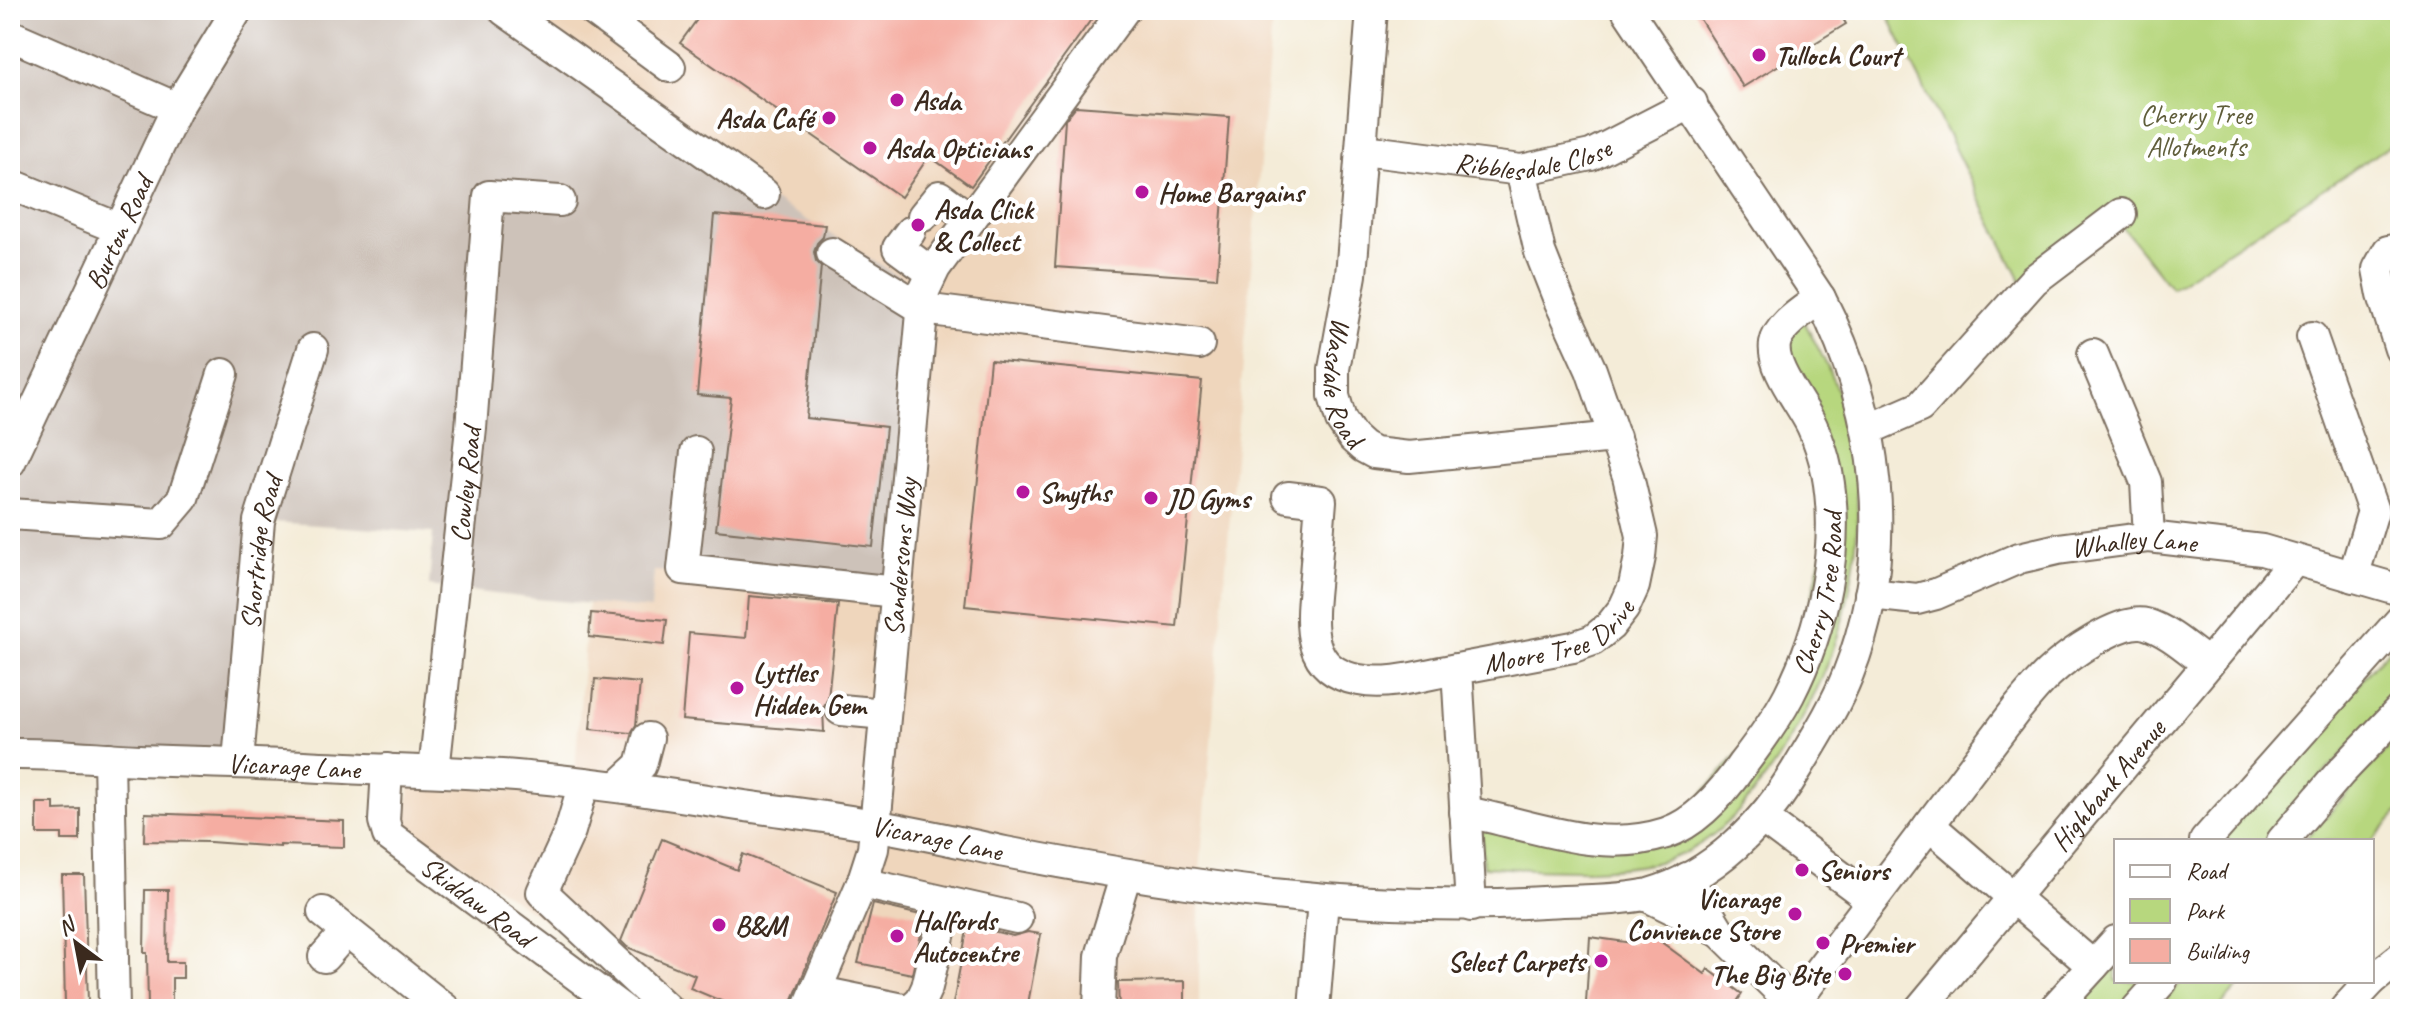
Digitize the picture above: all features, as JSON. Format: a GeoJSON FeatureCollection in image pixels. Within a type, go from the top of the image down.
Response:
{"type":"FeatureCollection","features":[{"type":"Feature","properties":{"kind":"street","name":"Burton Road"},"geometry":{"type":"LineString","coordinates":[[10,462],[177,108],[237,10]]}},
{"type":"Feature","properties":{"kind":"street"},"geometry":{"type":"LineString","coordinates":[[557,48],[590,10],[670,67]]}},
{"type":"Feature","properties":{"kind":"street"},"geometry":{"type":"LineString","coordinates":[[926,291],[971,219],[1124,10]]}},
{"type":"Feature","properties":{"kind":"street","name":"Wasdale Road"},"geometry":{"type":"LineString","coordinates":[[1372,10],[1351,275],[1334,369],[1334,396],[1341,420],[1353,438],[1374,453],[1409,457],[1615,437]]}},
{"type":"Feature","properties":{"kind":"street","name":"Cherry Tree Road"},"geometry":{"type":"LineString","coordinates":[[1627,10],[1820,298],[1843,346],[1867,430],[1876,488],[1870,594],[1851,667],[1836,701],[1792,778],[1762,818],[1737,844],[1687,878]]}},
{"type":"Feature","properties":{"kind":"street"},"geometry":{"type":"LineString","coordinates":[[509,11],[764,194]]}},
{"type":"Feature","properties":{"kind":"street"},"geometry":{"type":"LineString","coordinates":[[10,35],[177,108]]}},
{"type":"Feature","properties":{"kind":"street","name":"Ribblesdale Close"},"geometry":{"type":"LineString","coordinates":[[1363,150],[1521,170],[1591,155],[1692,103]]}},
{"type":"Feature","properties":{"kind":"street","name":"Moore Tree Drive"},"geometry":{"type":"LineString","coordinates":[[1471,906],[1457,669],[1583,644],[1602,634],[1618,617],[1634,586],[1642,536],[1615,437],[1582,347],[1540,252],[1521,170]]}},
{"type":"Feature","properties":{"kind":"street"},"geometry":{"type":"LineString","coordinates":[[10,184],[120,229]]}},
{"type":"Feature","properties":{"kind":"street","name":"Cowley Road"},"geometry":{"type":"LineString","coordinates":[[434,771],[471,428],[489,196],[560,201]]}},
{"type":"Feature","properties":{"kind":"street"},"geometry":{"type":"LineString","coordinates":[[926,291],[898,248],[939,196],[971,219]]}},
{"type":"Feature","properties":{"kind":"street"},"geometry":{"type":"LineString","coordinates":[[1867,430],[1920,407],[2034,280],[2121,214]]}},
{"type":"Feature","properties":{"kind":"street"},"geometry":{"type":"LineString","coordinates":[[2400,249],[2388,251],[2378,269],[2400,349]]}},
{"type":"Feature","properties":{"kind":"street"},"geometry":{"type":"LineString","coordinates":[[832,253],[926,291],[1199,344]]}},
{"type":"Feature","properties":{"kind":"street","name":"Sandersons Way"},"geometry":{"type":"LineString","coordinates":[[811,1000],[862,883],[877,825],[926,291]]}},
{"type":"Feature","properties":{"kind":"street","name":"Cherry Tree Road"},"geometry":{"type":"LineString","coordinates":[[1465,812],[1585,840],[1635,839],[1669,832],[1718,795],[1764,736],[1789,695],[1807,653],[1822,608],[1829,557],[1831,515],[1827,471],[1813,427],[1780,369],[1774,346],[1778,334],[1820,298]]}},
{"type":"Feature","properties":{"kind":"street"},"geometry":{"type":"LineString","coordinates":[[2312,337],[2373,511],[2353,577]]}},
{"type":"Feature","properties":{"kind":"street","name":"Shortridge Road"},"geometry":{"type":"LineString","coordinates":[[238,761],[259,521],[313,349]]}},
{"type":"Feature","properties":{"kind":"street"},"geometry":{"type":"LineString","coordinates":[[2093,354],[2146,482],[2149,537]]}},
{"type":"Feature","properties":{"kind":"street"},"geometry":{"type":"LineString","coordinates":[[10,514],[161,524],[183,498],[223,374]]}},
{"type":"Feature","properties":{"kind":"street"},"geometry":{"type":"LineString","coordinates":[[696,452],[683,569],[896,592]]}},
{"type":"Feature","properties":{"kind":"street"},"geometry":{"type":"LineString","coordinates":[[1288,497],[1321,501],[1310,623],[1315,647],[1333,671],[1361,681],[1389,680],[1457,669]]}},
{"type":"Feature","properties":{"kind":"street","name":"Whalley Lane"},"geometry":{"type":"LineString","coordinates":[[1870,594],[1917,599],[2027,556],[2149,537],[2262,550],[2400,590]]}},
{"type":"Feature","properties":{"kind":"street","name":"Highbank Avenue"},"geometry":{"type":"LineString","coordinates":[[1920,1009],[2295,560]]}},
{"type":"Feature","properties":{"kind":"street"},"geometry":{"type":"LineString","coordinates":[[2207,839],[2400,621]]}},
{"type":"Feature","properties":{"kind":"street"},"geometry":{"type":"LineString","coordinates":[[1687,878],[1720,932],[1796,1007],[1872,900],[2016,710],[2047,675],[2071,654],[2124,626],[2142,623],[2161,630],[2208,664]]}},
{"type":"Feature","properties":{"kind":"street"},"geometry":{"type":"LineString","coordinates":[[841,710],[885,714]]}},
{"type":"Feature","properties":{"kind":"street"},"geometry":{"type":"LineString","coordinates":[[2284,839],[2400,710]]}},
{"type":"Feature","properties":{"kind":"street"},"geometry":{"type":"LineString","coordinates":[[618,786],[641,765],[648,738]]}},
{"type":"Feature","properties":{"kind":"street","name":"Vicarage Lane"},"geometry":{"type":"LineString","coordinates":[[10,754],[50,753],[434,771],[618,786],[877,825],[1126,874],[1323,900],[1471,906],[1645,895],[1687,878]]}},
{"type":"Feature","properties":{"kind":"street"},"geometry":{"type":"LineString","coordinates":[[109,758],[114,1009]]}},
{"type":"Feature","properties":{"kind":"street","name":"Skiddaw Road"},"geometry":{"type":"LineString","coordinates":[[387,769],[384,821],[388,835],[622,1009]]}},
{"type":"Feature","properties":{"kind":"street"},"geometry":{"type":"LineString","coordinates":[[584,783],[570,831],[542,892],[667,1009]]}},
{"type":"Feature","properties":{"kind":"street"},"geometry":{"type":"LineString","coordinates":[[1762,818],[1872,900]]}},
{"type":"Feature","properties":{"kind":"street"},"geometry":{"type":"LineString","coordinates":[[1929,825],[2093,966]]}},
{"type":"Feature","properties":{"kind":"street"},"geometry":{"type":"LineString","coordinates":[[1720,932],[1715,902],[1719,878],[1737,844]]}},
{"type":"Feature","properties":{"kind":"street"},"geometry":{"type":"LineString","coordinates":[[1099,1009],[1101,956],[1126,874]]}},
{"type":"Feature","properties":{"kind":"street"},"geometry":{"type":"LineString","coordinates":[[862,883],[1017,918]]}},
{"type":"Feature","properties":{"kind":"street"},"geometry":{"type":"LineString","coordinates":[[1645,895],[1720,932]]}},
{"type":"Feature","properties":{"kind":"street"},"geometry":{"type":"LineString","coordinates":[[1314,1009],[1323,900]]}},
{"type":"Feature","properties":{"kind":"street"},"geometry":{"type":"LineString","coordinates":[[911,1009],[921,1000],[927,987],[947,902]]}},
{"type":"Feature","properties":{"kind":"street"},"geometry":{"type":"LineString","coordinates":[[323,912],[445,1009]]}},
{"type":"Feature","properties":{"kind":"street"},"geometry":{"type":"LineString","coordinates":[[324,957],[347,931]]}},
{"type":"Feature","properties":{"kind":"street"},"geometry":{"type":"LineString","coordinates":[[2054,1009],[2114,943]]}},
{"type":"Feature","properties":{"kind":"street"},"geometry":{"type":"LineString","coordinates":[[2374,979],[2400,958]]}},
{"type":"Feature","properties":{"kind":"street"},"geometry":{"type":"LineString","coordinates":[[2137,1009],[2160,983]]}},
{"type":"Feature","properties":{"kind":"street"},"geometry":{"type":"LineString","coordinates":[[2345,1009],[2370,983]]}},
{"type":"Feature","properties":{"kind":"street"},"geometry":{"type":"LineString","coordinates":[[811,1000],[903,1009]]}},
{"type":"Feature","properties":{"kind":"shaded area"},"geometry":{"type":"Polygon","coordinates":[[[10,10],[513,10],[764,194],[924,291],[896,592],[758,577],[654,571],[651,609],[537,599],[429,586],[433,533],[259,521],[238,761],[10,754],[10,10]]]}},
{"type":"Feature","properties":{"kind":"shaded area"},"geometry":{"type":"Polygon","coordinates":[[[513,10],[1273,10],[1199,883],[1199,1009],[653,1009],[586,948],[406,826],[411,770],[574,782],[588,603],[651,608],[654,571],[764,194],[513,10]]]}},
{"type":"Feature","properties":{"kind":"green space","name":"Cherry Tree Allotments"},"geometry":{"type":"Polygon","coordinates":[[[1885,10],[2400,10],[2400,139],[2171,288],[2121,225],[2022,283],[1885,10]]]}},
{"type":"Feature","properties":{"kind":"green space"},"geometry":{"type":"Polygon","coordinates":[[[1800,314],[1835,385],[1848,431],[1856,478],[1857,524],[1853,569],[1844,614],[1830,658],[1788,743],[1756,790],[1731,819],[1686,852],[1641,866],[1615,869],[1483,867],[1481,814],[1669,832],[1789,695],[1831,515],[1780,369],[1800,314]]]}},
{"type":"Feature","properties":{"kind":"green space"},"geometry":{"type":"Polygon","coordinates":[[[2400,637],[2400,693],[2267,839],[2222,839],[2400,637]]]}},
{"type":"Feature","properties":{"kind":"green space"},"geometry":{"type":"Polygon","coordinates":[[[2400,735],[2400,810],[2374,839],[2306,839],[2400,735]]]}},
{"type":"Feature","properties":{"kind":"green space"},"geometry":{"type":"Polygon","coordinates":[[[2114,962],[2114,983],[2144,983],[2121,1009],[2073,1009],[2114,962]]]}},
{"type":"Feature","properties":{"kind":"green space"},"geometry":{"type":"Polygon","coordinates":[[[2180,983],[2242,983],[2218,1009],[2158,1009],[2180,983]]]}},
{"type":"Feature","properties":{"kind":"building","name":"Asda"},"geometry":{"type":"Polygon","coordinates":[[[704,10],[1098,10],[971,186],[929,156],[901,197],[680,43],[704,10]]]}},
{"type":"Feature","properties":{"kind":"building","name":"Tulloch Court"},"geometry":{"type":"Polygon","coordinates":[[[1694,10],[1838,10],[1846,24],[1743,87],[1694,10]]]}},
{"type":"Feature","properties":{"kind":"building","name":"Home Bargains"},"geometry":{"type":"Polygon","coordinates":[[[1076,106],[1229,117],[1217,278],[1055,267],[1065,120],[1076,106]]]}},
{"type":"Feature","properties":{"kind":"building"},"geometry":{"type":"Polygon","coordinates":[[[714,215],[825,225],[823,237],[814,252],[821,266],[806,418],[886,427],[873,547],[716,530],[731,398],[697,395],[714,215]]]}},
{"type":"Feature","properties":{"kind":"building"},"geometry":{"type":"Polygon","coordinates":[[[990,360],[1202,381],[1177,627],[965,606],[990,360]]]}},
{"type":"Feature","properties":{"kind":"building"},"geometry":{"type":"Polygon","coordinates":[[[749,596],[838,604],[828,698],[823,708],[824,732],[682,720],[689,633],[746,638],[749,596]]]}},
{"type":"Feature","properties":{"kind":"building"},"geometry":{"type":"Polygon","coordinates":[[[591,613],[667,620],[664,645],[589,637],[591,613]]]}},
{"type":"Feature","properties":{"kind":"building"},"geometry":{"type":"Polygon","coordinates":[[[595,679],[640,683],[636,725],[631,733],[590,729],[595,679]]]}},
{"type":"Feature","properties":{"kind":"building"},"geometry":{"type":"Polygon","coordinates":[[[37,803],[54,803],[54,810],[80,809],[80,840],[62,840],[62,834],[37,834],[37,803]]]}},
{"type":"Feature","properties":{"kind":"building"},"geometry":{"type":"Polygon","coordinates":[[[145,813],[344,821],[344,847],[144,841],[145,813]]]}},
{"type":"Feature","properties":{"kind":"building"},"geometry":{"type":"Polygon","coordinates":[[[662,839],[737,870],[743,854],[837,892],[789,1009],[740,1009],[690,988],[695,975],[627,947],[621,941],[662,839]]]}},
{"type":"Feature","properties":{"kind":"building"},"geometry":{"type":"Polygon","coordinates":[[[62,875],[84,875],[88,1002],[65,1004],[62,875]]]}},
{"type":"Feature","properties":{"kind":"building"},"geometry":{"type":"Polygon","coordinates":[[[145,890],[168,890],[167,962],[183,962],[183,978],[172,978],[172,1009],[148,1009],[147,953],[144,953],[145,890]]]}},
{"type":"Feature","properties":{"kind":"building"},"geometry":{"type":"Polygon","coordinates":[[[873,904],[925,916],[912,974],[858,963],[873,904]]]}},
{"type":"Feature","properties":{"kind":"building"},"geometry":{"type":"Polygon","coordinates":[[[968,925],[1013,936],[1028,932],[1041,934],[1027,1009],[952,1009],[968,925]]]}},
{"type":"Feature","properties":{"kind":"building"},"geometry":{"type":"Polygon","coordinates":[[[1642,928],[1705,974],[1708,969],[1742,994],[1732,1009],[1598,1009],[1586,1003],[1590,937],[1632,943],[1642,928]]]}},
{"type":"Feature","properties":{"kind":"building"},"geometry":{"type":"Polygon","coordinates":[[[1185,981],[1185,1009],[1119,1009],[1118,982],[1185,981]]]}},
{"type":"Feature","properties":{"kind":"place","name":"Tulloch Court"},"geometry":{"type":"Point","coordinates":[1759,55]}},
{"type":"Feature","properties":{"kind":"place","name":"Asda"},"geometry":{"type":"Point","coordinates":[897,100]}},
{"type":"Feature","properties":{"kind":"place","name":"Asda Café"},"geometry":{"type":"Point","coordinates":[829,118]}},
{"type":"Feature","properties":{"kind":"place","name":"Asda Opticians"},"geometry":{"type":"Point","coordinates":[870,148]}},
{"type":"Feature","properties":{"kind":"place","name":"Home Bargains"},"geometry":{"type":"Point","coordinates":[1142,192]}},
{"type":"Feature","properties":{"kind":"place","name":"Asda Click & Collect"},"geometry":{"type":"Point","coordinates":[918,225]}},
{"type":"Feature","properties":{"kind":"place","name":"Smyths"},"geometry":{"type":"Point","coordinates":[1023,492]}},
{"type":"Feature","properties":{"kind":"place","name":"JD Gyms"},"geometry":{"type":"Point","coordinates":[1151,498]}},
{"type":"Feature","properties":{"kind":"place","name":"Lyttles Hidden Gem"},"geometry":{"type":"Point","coordinates":[737,688]}},
{"type":"Feature","properties":{"kind":"place","name":"Seniors"},"geometry":{"type":"Point","coordinates":[1802,870]}},
{"type":"Feature","properties":{"kind":"place","name":"Vicarage Convience Store"},"geometry":{"type":"Point","coordinates":[1795,914]}},
{"type":"Feature","properties":{"kind":"place","name":"B&M"},"geometry":{"type":"Point","coordinates":[719,925]}},
{"type":"Feature","properties":{"kind":"place","name":"Halfords Autocentre"},"geometry":{"type":"Point","coordinates":[897,936]}},
{"type":"Feature","properties":{"kind":"place","name":"Premier"},"geometry":{"type":"Point","coordinates":[1823,943]}},
{"type":"Feature","properties":{"kind":"place","name":"Select Carpets"},"geometry":{"type":"Point","coordinates":[1601,961]}},
{"type":"Feature","properties":{"kind":"place","name":"The Big Bite"},"geometry":{"type":"Point","coordinates":[1845,974]}}]}
